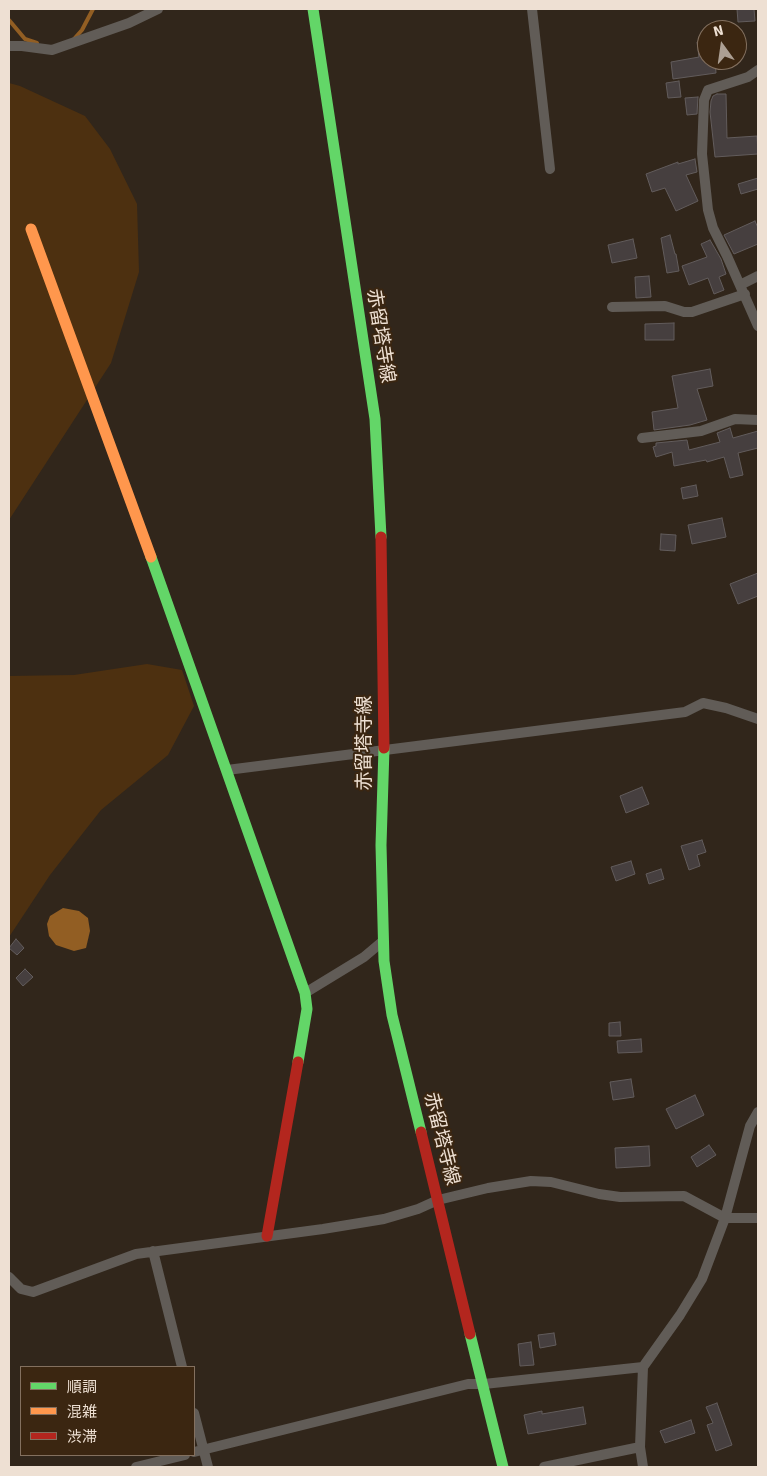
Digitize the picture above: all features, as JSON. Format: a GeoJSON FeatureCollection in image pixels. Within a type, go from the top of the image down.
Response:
{"type":"FeatureCollection","features":[{"type":"Feature","properties":{"kind":"main road","name":"赤留塔寺線"},"geometry":{"type":"LineString","coordinates":[[314,9],[375,419],[382,550],[384,750],[381,845],[384,961],[392,1015],[503,1467]]}},
{"type":"Feature","properties":{"kind":"main road"},"geometry":{"type":"LineString","coordinates":[[31,229],[151,556],[305,993],[307,1009],[267,1236]]}},
{"type":"Feature","properties":{"kind":"street"},"geometry":{"type":"LineString","coordinates":[[9,46],[52,50],[137,14],[158,9]]}},
{"type":"Feature","properties":{"kind":"street"},"geometry":{"type":"LineString","coordinates":[[532,9],[550,169]]}},
{"type":"Feature","properties":{"kind":"street"},"geometry":{"type":"LineString","coordinates":[[758,70],[748,77],[708,90],[704,100],[702,154],[708,210],[713,228],[758,326]]}},
{"type":"Feature","properties":{"kind":"street"},"geometry":{"type":"LineString","coordinates":[[612,307],[665,306],[692,312],[742,289],[758,276]]}},
{"type":"Feature","properties":{"kind":"street"},"geometry":{"type":"LineString","coordinates":[[642,438],[701,432],[735,419],[758,420]]}},
{"type":"Feature","properties":{"kind":"street"},"geometry":{"type":"LineString","coordinates":[[226,770],[685,712],[703,703],[726,708],[758,719]]}},
{"type":"Feature","properties":{"kind":"street"},"geometry":{"type":"LineString","coordinates":[[305,993],[364,957],[383,941]]}},
{"type":"Feature","properties":{"kind":"street"},"geometry":{"type":"LineString","coordinates":[[642,1467],[640,1447],[643,1367],[680,1315],[702,1279],[725,1218],[750,1126],[758,1112]]}},
{"type":"Feature","properties":{"kind":"street"},"geometry":{"type":"LineString","coordinates":[[9,1277],[21,1289],[33,1292],[136,1254],[384,1219],[418,1209],[438,1200],[488,1188],[530,1181],[551,1182],[599,1194],[620,1197],[684,1196],[725,1218],[758,1218]]}},
{"type":"Feature","properties":{"kind":"street"},"geometry":{"type":"LineString","coordinates":[[153,1251],[182,1366]]}},
{"type":"Feature","properties":{"kind":"street"},"geometry":{"type":"LineString","coordinates":[[198,1451],[468,1384],[484,1384],[643,1367]]}},
{"type":"Feature","properties":{"kind":"street"},"geometry":{"type":"LineString","coordinates":[[195,1422],[198,1451],[208,1467]]}},
{"type":"Feature","properties":{"kind":"street"},"geometry":{"type":"LineString","coordinates":[[544,1467],[640,1447]]}},
{"type":"Feature","properties":{"kind":"street"},"geometry":{"type":"LineString","coordinates":[[136,1467],[181,1456]]}},
{"type":"Feature","properties":{"kind":"shaded area"},"geometry":{"type":"Polygon","coordinates":[[[9,83],[20,86],[85,116],[110,149],[137,204],[139,272],[111,363],[9,520],[9,83]]]}},
{"type":"Feature","properties":{"kind":"shaded area"},"geometry":{"type":"Polygon","coordinates":[[[147,664],[182,670],[194,706],[168,755],[101,810],[50,875],[9,937],[9,676],[74,675],[147,664]]]}},
{"type":"Feature","properties":{"kind":"shaded area"},"geometry":{"type":"Polygon","coordinates":[[[63,908],[79,911],[88,918],[90,931],[86,948],[74,951],[56,945],[49,936],[47,924],[50,916],[63,908]]]}},
{"type":"Feature","properties":{"kind":"building"},"geometry":{"type":"Polygon","coordinates":[[[737,9],[754,9],[755,21],[738,20],[737,9]]]}},
{"type":"Feature","properties":{"kind":"building"},"geometry":{"type":"Polygon","coordinates":[[[697,57],[697,70],[716,70],[716,73],[673,79],[671,62],[697,57]]]}},
{"type":"Feature","properties":{"kind":"building"},"geometry":{"type":"Polygon","coordinates":[[[679,81],[681,97],[668,98],[666,83],[679,81]]]}},
{"type":"Feature","properties":{"kind":"building"},"geometry":{"type":"Polygon","coordinates":[[[726,94],[727,138],[757,136],[758,154],[715,157],[710,112],[711,101],[713,96],[726,94]]]}},
{"type":"Feature","properties":{"kind":"building"},"geometry":{"type":"Polygon","coordinates":[[[698,97],[697,114],[687,115],[685,98],[698,97]]]}},
{"type":"Feature","properties":{"kind":"building"},"geometry":{"type":"Polygon","coordinates":[[[695,159],[697,172],[686,175],[698,201],[676,211],[665,188],[652,192],[646,174],[678,162],[678,164],[695,159]]]}},
{"type":"Feature","properties":{"kind":"building"},"geometry":{"type":"Polygon","coordinates":[[[758,178],[758,189],[741,194],[738,184],[758,178]]]}},
{"type":"Feature","properties":{"kind":"building"},"geometry":{"type":"Polygon","coordinates":[[[755,221],[758,228],[758,244],[734,254],[724,235],[755,221]]]}},
{"type":"Feature","properties":{"kind":"building"},"geometry":{"type":"Polygon","coordinates":[[[670,235],[679,271],[667,273],[661,238],[670,235]]]}},
{"type":"Feature","properties":{"kind":"building"},"geometry":{"type":"Polygon","coordinates":[[[633,239],[637,258],[612,263],[608,245],[633,239]]]}},
{"type":"Feature","properties":{"kind":"building"},"geometry":{"type":"Polygon","coordinates":[[[710,240],[721,259],[726,274],[719,277],[724,290],[714,294],[708,278],[689,285],[682,266],[707,257],[701,244],[710,240]]]}},
{"type":"Feature","properties":{"kind":"building"},"geometry":{"type":"Polygon","coordinates":[[[649,276],[651,297],[636,298],[635,277],[649,276]]]}},
{"type":"Feature","properties":{"kind":"building"},"geometry":{"type":"Polygon","coordinates":[[[674,323],[674,340],[645,340],[645,324],[674,323]]]}},
{"type":"Feature","properties":{"kind":"building"},"geometry":{"type":"Polygon","coordinates":[[[710,369],[713,386],[697,389],[707,420],[690,425],[654,430],[652,412],[678,408],[672,376],[710,369]]]}},
{"type":"Feature","properties":{"kind":"building"},"geometry":{"type":"Polygon","coordinates":[[[730,428],[733,438],[758,431],[758,448],[738,453],[743,475],[730,478],[724,457],[707,462],[706,460],[674,466],[672,452],[656,457],[653,447],[656,446],[656,443],[687,440],[689,450],[720,442],[717,433],[730,428]]]}},
{"type":"Feature","properties":{"kind":"building"},"geometry":{"type":"Polygon","coordinates":[[[696,485],[698,496],[683,499],[681,488],[696,485]]]}},
{"type":"Feature","properties":{"kind":"building"},"geometry":{"type":"Polygon","coordinates":[[[722,518],[726,537],[692,544],[688,525],[722,518]]]}},
{"type":"Feature","properties":{"kind":"building"},"geometry":{"type":"Polygon","coordinates":[[[661,534],[676,535],[675,551],[660,550],[661,534]]]}},
{"type":"Feature","properties":{"kind":"building"},"geometry":{"type":"Polygon","coordinates":[[[758,573],[758,596],[738,604],[730,584],[758,573]]]}},
{"type":"Feature","properties":{"kind":"building"},"geometry":{"type":"Polygon","coordinates":[[[642,787],[649,804],[626,813],[620,796],[642,787]]]}},
{"type":"Feature","properties":{"kind":"building"},"geometry":{"type":"Polygon","coordinates":[[[702,840],[706,852],[697,855],[700,866],[689,870],[681,846],[702,840]]]}},
{"type":"Feature","properties":{"kind":"building"},"geometry":{"type":"Polygon","coordinates":[[[631,861],[635,874],[616,881],[611,867],[631,861]]]}},
{"type":"Feature","properties":{"kind":"building"},"geometry":{"type":"Polygon","coordinates":[[[661,869],[664,879],[649,884],[646,874],[661,869]]]}},
{"type":"Feature","properties":{"kind":"building"},"geometry":{"type":"Polygon","coordinates":[[[16,939],[24,948],[17,955],[9,948],[16,939]]]}},
{"type":"Feature","properties":{"kind":"building"},"geometry":{"type":"Polygon","coordinates":[[[25,969],[33,977],[23,986],[16,978],[25,969]]]}},
{"type":"Feature","properties":{"kind":"building"},"geometry":{"type":"Polygon","coordinates":[[[620,1022],[621,1036],[609,1036],[609,1023],[620,1022]]]}},
{"type":"Feature","properties":{"kind":"building"},"geometry":{"type":"Polygon","coordinates":[[[641,1039],[642,1052],[618,1053],[617,1041],[641,1039]]]}},
{"type":"Feature","properties":{"kind":"building"},"geometry":{"type":"Polygon","coordinates":[[[631,1079],[634,1097],[613,1100],[610,1082],[631,1079]]]}},
{"type":"Feature","properties":{"kind":"building"},"geometry":{"type":"Polygon","coordinates":[[[695,1095],[704,1115],[676,1129],[666,1109],[695,1095]]]}},
{"type":"Feature","properties":{"kind":"building"},"geometry":{"type":"Polygon","coordinates":[[[709,1145],[716,1155],[697,1167],[691,1157],[709,1145]]]}},
{"type":"Feature","properties":{"kind":"building"},"geometry":{"type":"Polygon","coordinates":[[[649,1146],[650,1166],[616,1168],[615,1148],[649,1146]]]}},
{"type":"Feature","properties":{"kind":"building"},"geometry":{"type":"Polygon","coordinates":[[[554,1333],[556,1345],[540,1348],[538,1335],[554,1333]]]}},
{"type":"Feature","properties":{"kind":"building"},"geometry":{"type":"Polygon","coordinates":[[[531,1342],[534,1365],[520,1366],[518,1344],[531,1342]]]}},
{"type":"Feature","properties":{"kind":"building"},"geometry":{"type":"Polygon","coordinates":[[[717,1403],[732,1445],[716,1451],[707,1425],[713,1423],[706,1407],[717,1403]]]}},
{"type":"Feature","properties":{"kind":"building"},"geometry":{"type":"Polygon","coordinates":[[[583,1407],[586,1424],[528,1434],[524,1415],[542,1411],[542,1414],[583,1407]]]}},
{"type":"Feature","properties":{"kind":"building"},"geometry":{"type":"Polygon","coordinates":[[[691,1420],[695,1433],[665,1443],[660,1431],[691,1420]]]}},
{"type":"Feature","properties":{"kind":"waterway"},"geometry":{"type":"LineString","coordinates":[[74,39],[82,30],[93,9]]}},
{"type":"Feature","properties":{"kind":"waterway"},"geometry":{"type":"LineString","coordinates":[[9,20],[25,39],[37,43]]}},
{"type":"Feature","properties":{"kind":"traffic: fast"},"geometry":{"type":"LineString","coordinates":[[313,9],[375,419],[381,537]]}},
{"type":"Feature","properties":{"kind":"traffic: fast"},"geometry":{"type":"LineString","coordinates":[[151,557],[305,993],[307,1009],[298,1062]]}},
{"type":"Feature","properties":{"kind":"traffic: fast"},"geometry":{"type":"LineString","coordinates":[[384,748],[381,845],[384,961],[392,1015],[421,1132]]}},
{"type":"Feature","properties":{"kind":"traffic: fast"},"geometry":{"type":"LineString","coordinates":[[470,1334],[503,1467]]}},
{"type":"Feature","properties":{"kind":"traffic: slow"},"geometry":{"type":"LineString","coordinates":[[31,229],[151,557]]}},
{"type":"Feature","properties":{"kind":"traffic: jam"},"geometry":{"type":"LineString","coordinates":[[381,537],[384,748]]}},
{"type":"Feature","properties":{"kind":"traffic: jam"},"geometry":{"type":"LineString","coordinates":[[267,1236],[298,1062]]}},
{"type":"Feature","properties":{"kind":"traffic: jam"},"geometry":{"type":"LineString","coordinates":[[421,1132],[470,1334]]}}]}
